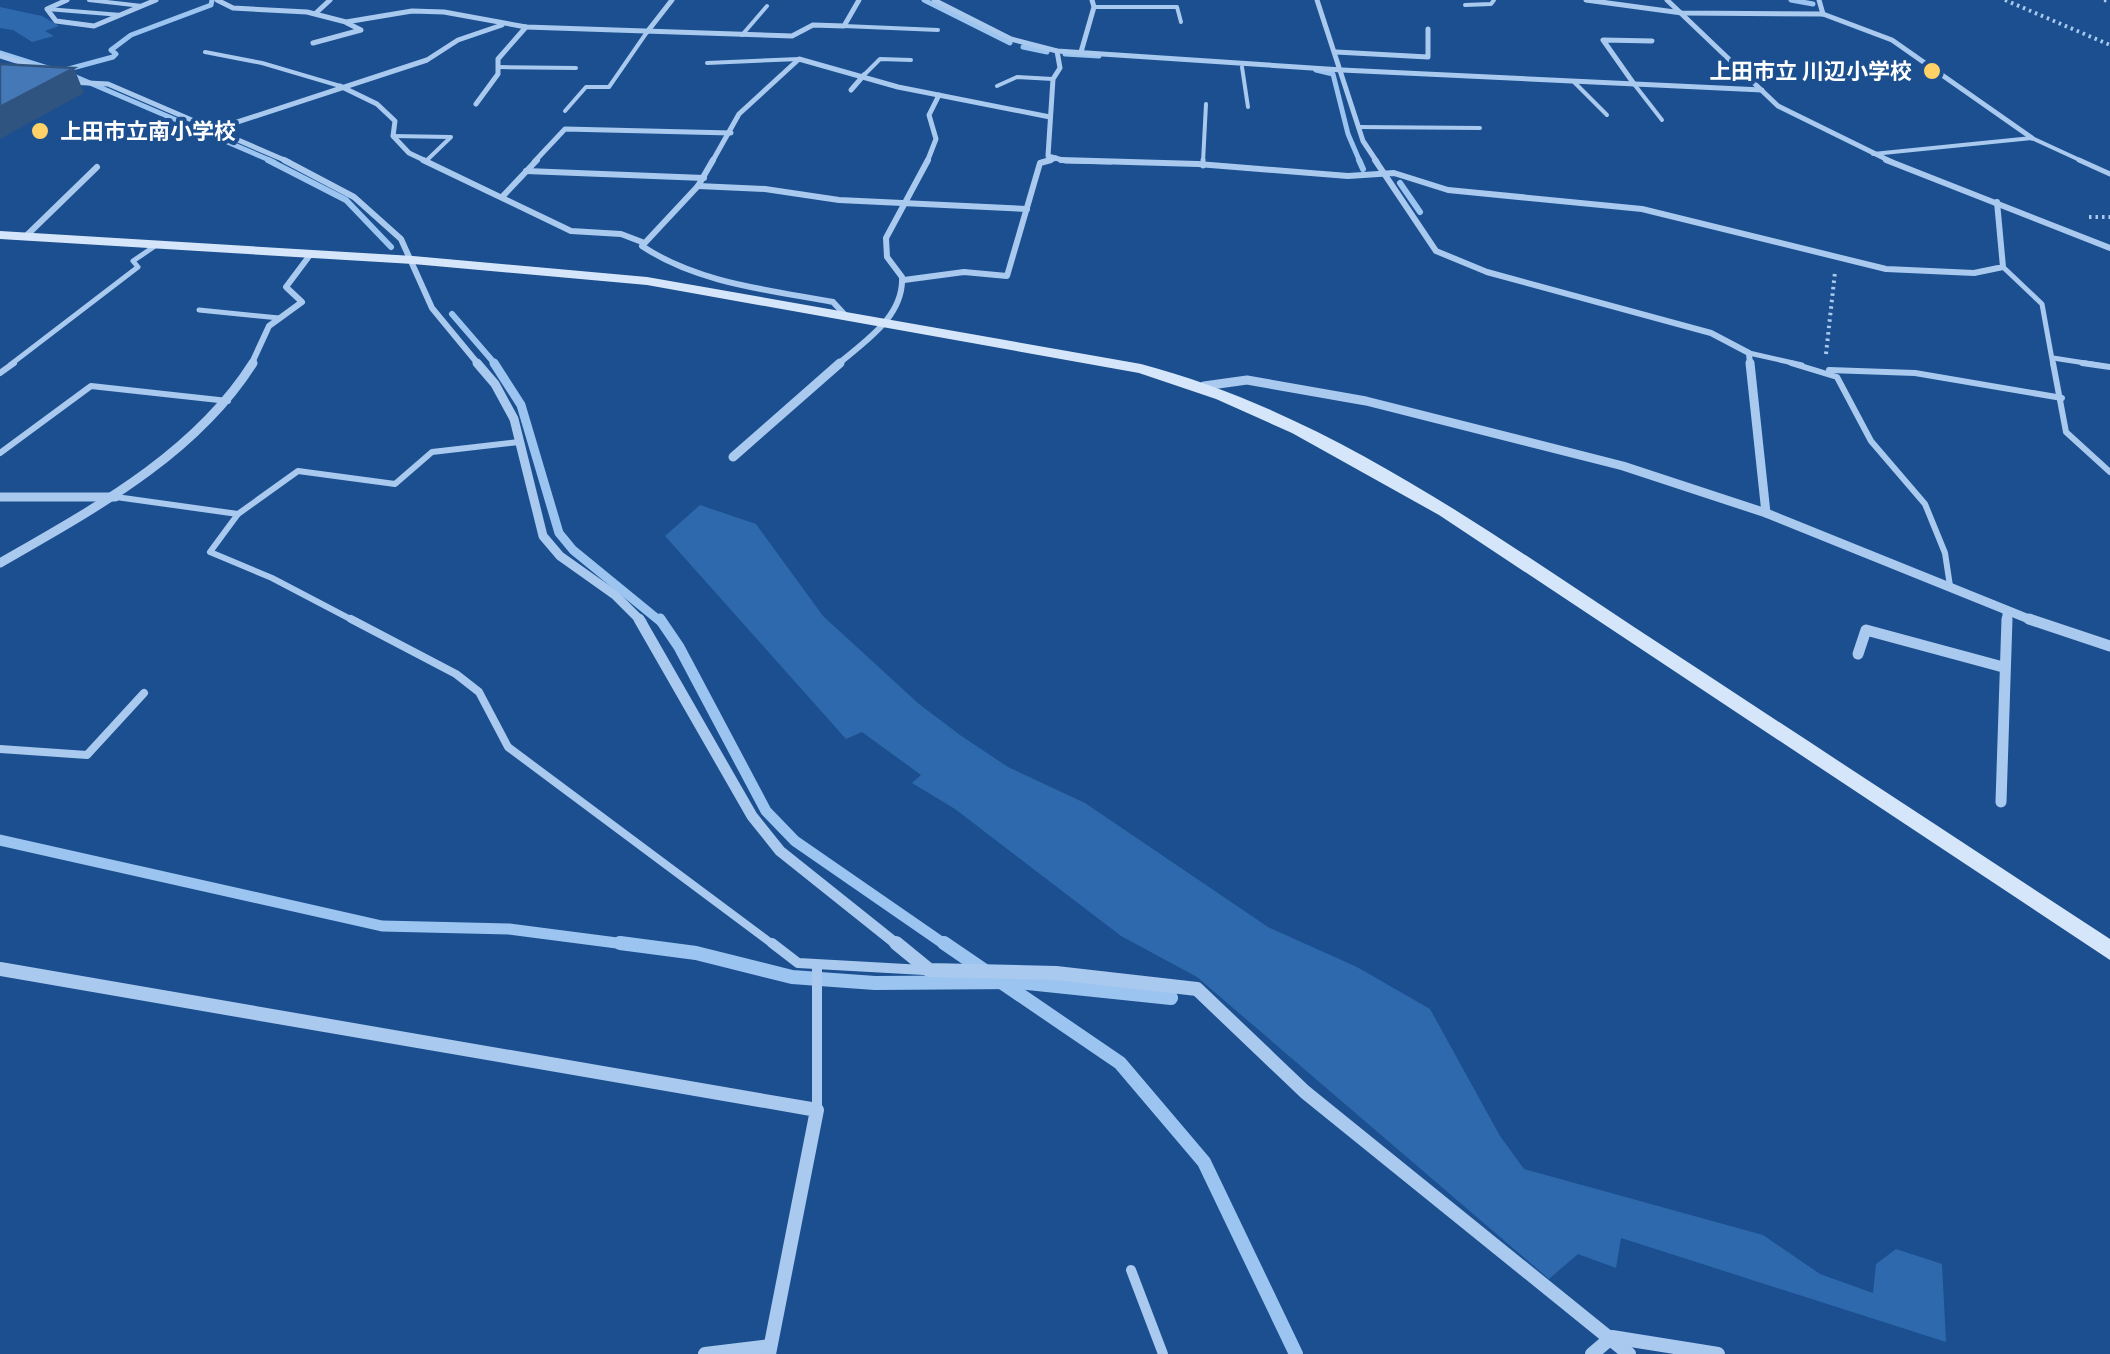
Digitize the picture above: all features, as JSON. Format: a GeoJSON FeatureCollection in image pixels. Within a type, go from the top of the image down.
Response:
{"type":"FeatureCollection","features":[{"type":"Feature","properties":{"kind":"street"},"geometry":{"type":"LineString","coordinates":[[67,0],[47,9],[56,21],[94,26],[156,0]]}},
{"type":"Feature","properties":{"kind":"street"},"geometry":{"type":"LineString","coordinates":[[217,0],[233,8],[316,13],[361,30],[314,43]]}},
{"type":"Feature","properties":{"kind":"street"},"geometry":{"type":"LineString","coordinates":[[316,13],[330,0]]}},
{"type":"Feature","properties":{"kind":"street"},"geometry":{"type":"LineString","coordinates":[[412,11],[421,0]]}},
{"type":"Feature","properties":{"kind":"street"},"geometry":{"type":"LineString","coordinates":[[647,32],[672,0]]}},
{"type":"Feature","properties":{"kind":"street"},"geometry":{"type":"LineString","coordinates":[[346,22],[412,11],[444,12],[526,27],[792,36],[813,25],[844,26],[859,0]]}},
{"type":"Feature","properties":{"kind":"street"},"geometry":{"type":"LineString","coordinates":[[934,0],[1011,40],[1057,51],[1342,70],[1762,90]]}},
{"type":"Feature","properties":{"kind":"street"},"geometry":{"type":"LineString","coordinates":[[1316,0],[1359,127],[1382,174],[1436,251],[1457,261],[1711,333],[1750,352],[1766,513]]}},
{"type":"Feature","properties":{"kind":"street"},"geometry":{"type":"LineString","coordinates":[[1586,0],[1682,13],[1823,14],[1892,40],[2032,138]]}},
{"type":"Feature","properties":{"kind":"street"},"geometry":{"type":"LineString","coordinates":[[1667,0],[1778,106],[1872,154],[2110,248]]}},
{"type":"Feature","properties":{"kind":"street"},"geometry":{"type":"LineString","coordinates":[[1819,0],[1823,14]]}},
{"type":"Feature","properties":{"kind":"street"},"geometry":{"type":"LineString","coordinates":[[1080,52],[1093,3]]}},
{"type":"Feature","properties":{"kind":"street"},"geometry":{"type":"LineString","coordinates":[[216,130],[427,60],[458,40],[503,25]]}},
{"type":"Feature","properties":{"kind":"street"},"geometry":{"type":"LineString","coordinates":[[476,104],[490,88],[498,59],[526,27]]}},
{"type":"Feature","properties":{"kind":"street"},"geometry":{"type":"LineString","coordinates":[[1336,52],[1428,57],[1428,29]]}},
{"type":"Feature","properties":{"kind":"street"},"geometry":{"type":"LineString","coordinates":[[792,36],[799,60]]}},
{"type":"Feature","properties":{"kind":"street"},"geometry":{"type":"LineString","coordinates":[[1634,84],[1602,40],[1652,42]]}},
{"type":"Feature","properties":{"kind":"street"},"geometry":{"type":"LineString","coordinates":[[1057,51],[1060,68],[1053,79],[1048,156],[1056,158],[1348,176],[1382,174],[1448,190],[1642,209],[1836,259],[1931,274],[1974,273],[2003,266],[1998,202]]}},
{"type":"Feature","properties":{"kind":"street"},"geometry":{"type":"LineString","coordinates":[[0,56],[72,83],[108,84],[315,173],[354,197],[401,240],[432,308],[495,384],[514,419],[542,536],[560,556],[615,596],[644,624],[761,828],[780,852],[929,970],[1056,973],[1197,989],[1305,1092],[1629,1354]]}},
{"type":"Feature","properties":{"kind":"street"},"geometry":{"type":"LineString","coordinates":[[799,60],[939,95],[1050,117]]}},
{"type":"Feature","properties":{"kind":"street"},"geometry":{"type":"LineString","coordinates":[[642,242],[704,178],[738,114],[799,60]]}},
{"type":"Feature","properties":{"kind":"street"},"geometry":{"type":"LineString","coordinates":[[17,74],[43,70]]}},
{"type":"Feature","properties":{"kind":"street"},"geometry":{"type":"LineString","coordinates":[[852,90],[864,75]]}},
{"type":"Feature","properties":{"kind":"street"},"geometry":{"type":"LineString","coordinates":[[340,86],[370,99],[389,114],[395,121],[394,136],[399,146],[426,161],[571,231],[621,234],[642,242]]}},
{"type":"Feature","properties":{"kind":"street"},"geometry":{"type":"LineString","coordinates":[[733,458],[886,322],[903,294],[904,280],[884,247],[935,147],[929,115],[939,95]]}},
{"type":"Feature","properties":{"kind":"street"},"geometry":{"type":"LineString","coordinates":[[502,197],[564,128],[731,132]]}},
{"type":"Feature","properties":{"kind":"street"},"geometry":{"type":"LineString","coordinates":[[904,280],[964,272],[1007,276],[1040,163],[1056,158]]}},
{"type":"Feature","properties":{"kind":"street"},"geometry":{"type":"LineString","coordinates":[[25,237],[97,167]]}},
{"type":"Feature","properties":{"kind":"street"},"geometry":{"type":"LineString","coordinates":[[526,172],[704,178]]}},
{"type":"Feature","properties":{"kind":"street"},"geometry":{"type":"LineString","coordinates":[[698,186],[1027,209]]}},
{"type":"Feature","properties":{"kind":"street"},"geometry":{"type":"LineString","coordinates":[[0,235],[413,260],[646,281],[886,322],[1141,370],[1204,386],[1347,452],[1445,511],[2110,951]]}},
{"type":"Feature","properties":{"kind":"street"},"geometry":{"type":"LineString","coordinates":[[642,242],[643,249],[665,260],[833,302],[846,315]]}},
{"type":"Feature","properties":{"kind":"street"},"geometry":{"type":"LineString","coordinates":[[0,563],[116,496],[229,401],[263,346],[268,326],[302,302],[286,287],[310,255]]}},
{"type":"Feature","properties":{"kind":"street"},"geometry":{"type":"LineString","coordinates":[[1204,386],[1247,380],[1366,401],[1623,466],[1766,513],[2007,612],[2110,646]]}},
{"type":"Feature","properties":{"kind":"street"},"geometry":{"type":"LineString","coordinates":[[0,497],[116,496]]}},
{"type":"Feature","properties":{"kind":"street"},"geometry":{"type":"LineString","coordinates":[[2001,802],[2002,667],[2007,612]]}},
{"type":"Feature","properties":{"kind":"street"},"geometry":{"type":"LineString","coordinates":[[1858,654],[1866,630],[2002,667]]}},
{"type":"Feature","properties":{"kind":"street"},"geometry":{"type":"LineString","coordinates":[[0,970],[818,1110],[770,1350],[705,1354]]}},
{"type":"Feature","properties":{"kind":"street"},"geometry":{"type":"LineString","coordinates":[[1592,1354],[1612,1337],[1718,1354]]}},
{"type":"Feature","properties":{"kind":"lane"},"geometry":{"type":"LineString","coordinates":[[88,0],[142,6]]}},
{"type":"Feature","properties":{"kind":"lane"},"geometry":{"type":"LineString","coordinates":[[1465,5],[1491,4],[1494,0]]}},
{"type":"Feature","properties":{"kind":"lane"},"geometry":{"type":"LineString","coordinates":[[1093,3],[1177,7],[1182,22]]}},
{"type":"Feature","properties":{"kind":"lane"},"geometry":{"type":"LineString","coordinates":[[742,35],[767,6]]}},
{"type":"Feature","properties":{"kind":"lane"},"geometry":{"type":"LineString","coordinates":[[47,9],[121,15]]}},
{"type":"Feature","properties":{"kind":"lane"},"geometry":{"type":"LineString","coordinates":[[844,26],[938,30]]}},
{"type":"Feature","properties":{"kind":"lane"},"geometry":{"type":"LineString","coordinates":[[564,111],[586,88],[609,87],[647,32]]}},
{"type":"Feature","properties":{"kind":"lane"},"geometry":{"type":"LineString","coordinates":[[205,52],[262,63],[340,86]]}},
{"type":"Feature","properties":{"kind":"lane"},"geometry":{"type":"LineString","coordinates":[[864,75],[880,59],[911,60]]}},
{"type":"Feature","properties":{"kind":"lane"},"geometry":{"type":"LineString","coordinates":[[707,62],[799,60]]}},
{"type":"Feature","properties":{"kind":"lane"},"geometry":{"type":"LineString","coordinates":[[1242,64],[1248,107]]}},
{"type":"Feature","properties":{"kind":"lane"},"geometry":{"type":"LineString","coordinates":[[498,67],[576,68]]}},
{"type":"Feature","properties":{"kind":"lane"},"geometry":{"type":"LineString","coordinates":[[997,86],[1017,78],[1053,79]]}},
{"type":"Feature","properties":{"kind":"lane"},"geometry":{"type":"LineString","coordinates":[[1574,82],[1607,115]]}},
{"type":"Feature","properties":{"kind":"lane"},"geometry":{"type":"LineString","coordinates":[[1634,84],[1662,120]]}},
{"type":"Feature","properties":{"kind":"lane"},"geometry":{"type":"LineString","coordinates":[[1203,166],[1206,104]]}},
{"type":"Feature","properties":{"kind":"lane"},"geometry":{"type":"LineString","coordinates":[[1359,127],[1480,128]]}},
{"type":"Feature","properties":{"kind":"lane"},"geometry":{"type":"LineString","coordinates":[[1466,128],[1472,140]]}},
{"type":"Feature","properties":{"kind":"lane"},"geometry":{"type":"LineString","coordinates":[[394,136],[451,137],[426,161]]}},
{"type":"Feature","properties":{"kind":"lane"},"geometry":{"type":"LineString","coordinates":[[1872,154],[2032,138],[2110,174]]}},
{"type":"Feature","properties":{"kind":"lane"},"geometry":{"type":"LineString","coordinates":[[0,373],[138,268],[133,262],[155,246]]}},
{"type":"Feature","properties":{"kind":"lane"},"geometry":{"type":"LineString","coordinates":[[2003,266],[2042,304],[2066,432],[2110,472]]}},
{"type":"Feature","properties":{"kind":"lane"},"geometry":{"type":"LineString","coordinates":[[199,310],[279,318]]}},
{"type":"Feature","properties":{"kind":"lane"},"geometry":{"type":"LineString","coordinates":[[1750,352],[1824,370],[1915,372],[2062,398]]}},
{"type":"Feature","properties":{"kind":"lane"},"geometry":{"type":"LineString","coordinates":[[2054,358],[2110,367]]}},
{"type":"Feature","properties":{"kind":"lane"},"geometry":{"type":"LineString","coordinates":[[1824,370],[1837,378],[1871,441],[1924,504],[1945,553],[1950,586]]}},
{"type":"Feature","properties":{"kind":"lane"},"geometry":{"type":"LineString","coordinates":[[0,452],[91,386],[229,401]]}},
{"type":"Feature","properties":{"kind":"lane"},"geometry":{"type":"LineString","coordinates":[[519,442],[432,452],[395,484],[298,471],[238,514],[210,552],[272,578],[456,674],[479,692],[508,747],[798,963],[929,970]]}},
{"type":"Feature","properties":{"kind":"lane"},"geometry":{"type":"LineString","coordinates":[[116,496],[238,514]]}},
{"type":"Feature","properties":{"kind":"lane"},"geometry":{"type":"LineString","coordinates":[[0,750],[87,755],[144,693]]}},
{"type":"Feature","properties":{"kind":"lane"},"geometry":{"type":"LineString","coordinates":[[817,965],[818,1110]]}},
{"type":"Feature","properties":{"kind":"lane"},"geometry":{"type":"LineString","coordinates":[[1131,1270],[1162,1354]]}},
{"type":"Feature","properties":{"kind":"path"},"geometry":{"type":"LineString","coordinates":[[2005,0],[2110,45]]}},
{"type":"Feature","properties":{"kind":"path"},"geometry":{"type":"LineString","coordinates":[[1824,370],[1836,259]]}},
{"type":"Feature","properties":{"kind":"shaded area"},"geometry":{"type":"Polygon","coordinates":[[[0,7],[42,16],[59,26],[45,31],[54,36],[32,42],[13,30],[0,28],[0,7]]]}},
{"type":"Feature","properties":{"kind":"shaded area"},"geometry":{"type":"Polygon","coordinates":[[[700,505],[756,524],[823,616],[919,704],[960,735],[1008,767],[1085,803],[1268,927],[1357,967],[1430,1009],[1500,1136],[1524,1169],[1763,1235],[1820,1274],[1873,1293],[1876,1264],[1896,1249],[1942,1264],[1946,1342],[1621,1238],[1616,1268],[1578,1254],[1549,1279],[1197,977],[1121,936],[955,809],[912,783],[921,775],[862,732],[846,739],[665,536],[700,505]]]}},
{"type":"Feature","properties":{"kind":"building"},"geometry":{"type":"Polygon","coordinates":[[[0,64],[74,68],[0,107],[0,64]]]}},
{"type":"Feature","properties":{"kind":"waterway"},"geometry":{"type":"LineString","coordinates":[[61,71],[113,57],[116,54],[111,50],[131,35],[211,5],[212,0]]}},
{"type":"Feature","properties":{"kind":"waterway"},"geometry":{"type":"LineString","coordinates":[[924,0],[1010,43]]}},
{"type":"Feature","properties":{"kind":"waterway"},"geometry":{"type":"LineString","coordinates":[[1791,0],[1813,4]]}},
{"type":"Feature","properties":{"kind":"waterway"},"geometry":{"type":"LineString","coordinates":[[1023,47],[1047,52]]}},
{"type":"Feature","properties":{"kind":"waterway"},"geometry":{"type":"LineString","coordinates":[[0,53],[76,77],[274,162]]}},
{"type":"Feature","properties":{"kind":"waterway"},"geometry":{"type":"LineString","coordinates":[[1065,54],[1099,56]]}},
{"type":"Feature","properties":{"kind":"waterway"},"geometry":{"type":"LineString","coordinates":[[1316,70],[1333,74],[1348,134],[1360,162]]}},
{"type":"Feature","properties":{"kind":"waterway"},"geometry":{"type":"LineString","coordinates":[[268,160],[346,200],[391,247]]}},
{"type":"Feature","properties":{"kind":"waterway"},"geometry":{"type":"LineString","coordinates":[[1359,160],[1363,169]]}},
{"type":"Feature","properties":{"kind":"waterway"},"geometry":{"type":"LineString","coordinates":[[1400,183],[1420,212]]}},
{"type":"Feature","properties":{"kind":"waterway"},"geometry":{"type":"LineString","coordinates":[[452,314],[496,365]]}},
{"type":"Feature","properties":{"kind":"waterway"},"geometry":{"type":"LineString","coordinates":[[494,363],[521,405],[559,533],[573,550],[661,622]]}},
{"type":"Feature","properties":{"kind":"waterway"},"geometry":{"type":"LineString","coordinates":[[660,619],[679,647],[766,811],[795,841],[947,946]]}},
{"type":"Feature","properties":{"kind":"waterway"},"geometry":{"type":"LineString","coordinates":[[0,840],[382,926],[509,929],[640,946]]}},
{"type":"Feature","properties":{"kind":"waterway"},"geometry":{"type":"LineString","coordinates":[[620,943],[696,953],[792,977],[875,983],[1001,982]]}},
{"type":"Feature","properties":{"kind":"waterway"},"geometry":{"type":"LineString","coordinates":[[944,943],[1001,982]]}},
{"type":"Feature","properties":{"kind":"waterway"},"geometry":{"type":"LineString","coordinates":[[1001,982],[1120,1063],[1204,1162],[1296,1354]]}},
{"type":"Feature","properties":{"kind":"waterway"},"geometry":{"type":"LineString","coordinates":[[1001,982],[1171,998]]}},
{"type":"Feature","properties":{"kind":"place","name":"上田市立 川辺小学校"},"geometry":{"type":"Point","coordinates":[1932,71]}},
{"type":"Feature","properties":{"kind":"place","name":"上田市立南小学校"},"geometry":{"type":"Point","coordinates":[40,131]}}]}
